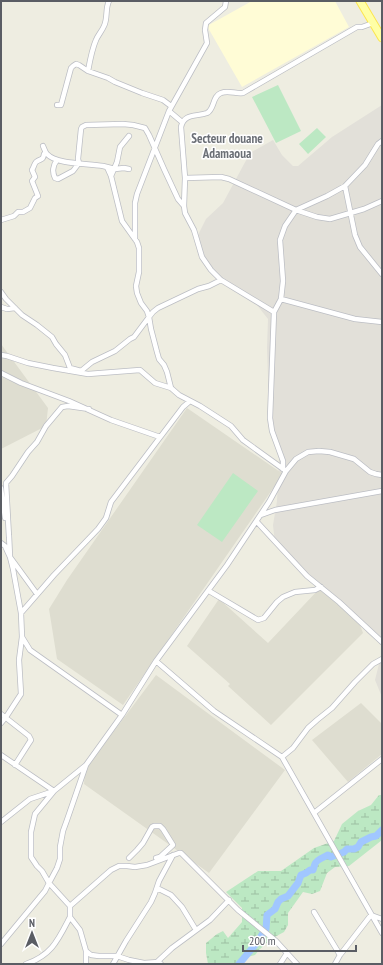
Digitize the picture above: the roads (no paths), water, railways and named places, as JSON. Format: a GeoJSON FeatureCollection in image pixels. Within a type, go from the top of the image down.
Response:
{"type":"FeatureCollection","features":[{"type":"Feature","properties":{"kind":"main road"},"geometry":{"type":"LineString","coordinates":[[360,1],[382,38]]}},
{"type":"Feature","properties":{"kind":"street"},"geometry":{"type":"LineString","coordinates":[[88,71],[96,38],[104,26],[106,6],[109,1]]}},
{"type":"Feature","properties":{"kind":"street"},"geometry":{"type":"LineString","coordinates":[[135,239],[135,203],[137,194],[170,108],[206,44],[206,23],[225,7],[226,1]]}},
{"type":"Feature","properties":{"kind":"street"},"geometry":{"type":"LineString","coordinates":[[274,312],[221,280],[210,270],[202,257],[194,230],[185,213],[182,122],[185,118],[208,112],[212,109],[218,94],[222,92],[243,93],[357,27],[362,27],[373,23]]}},
{"type":"Feature","properties":{"kind":"street"},"geometry":{"type":"LineString","coordinates":[[57,105],[61,105],[71,68],[76,64],[88,71],[162,100],[182,122]]}},
{"type":"Feature","properties":{"kind":"street"},"geometry":{"type":"LineString","coordinates":[[57,160],[54,164],[55,178],[58,179],[73,171],[79,163],[78,159],[81,129],[86,125],[123,124],[146,128],[178,198],[184,206]]}},
{"type":"Feature","properties":{"kind":"street"},"geometry":{"type":"LineString","coordinates":[[111,176],[117,162],[120,147],[129,136]]}},
{"type":"Feature","properties":{"kind":"street"},"geometry":{"type":"LineString","coordinates":[[285,470],[272,431],[270,418],[274,312],[281,299],[283,281],[280,240],[285,226],[296,210],[345,186],[365,165],[378,144],[382,141]]}},
{"type":"Feature","properties":{"kind":"street"},"geometry":{"type":"LineString","coordinates":[[43,146],[46,153],[57,160],[64,162],[95,164],[107,167],[129,169]]}},
{"type":"Feature","properties":{"kind":"street"},"geometry":{"type":"LineString","coordinates":[[1,220],[14,216],[18,212],[23,212],[32,205],[35,198],[38,196],[32,181],[34,177],[32,170],[34,168],[34,163],[44,158],[43,156],[46,153]]}},
{"type":"Feature","properties":{"kind":"street"},"geometry":{"type":"LineString","coordinates":[[107,167],[111,176],[122,221],[135,239],[139,248],[139,272],[136,286],[141,303],[147,311],[159,359],[167,372],[171,388]]}},
{"type":"Feature","properties":{"kind":"street"},"geometry":{"type":"LineString","coordinates":[[185,178],[221,177],[229,179],[296,210],[317,217],[330,219],[364,209],[382,201]]}},
{"type":"Feature","properties":{"kind":"street"},"geometry":{"type":"LineString","coordinates":[[345,186],[355,235],[360,247],[382,274]]}},
{"type":"Feature","properties":{"kind":"street"},"geometry":{"type":"LineString","coordinates":[[1,292],[22,315],[52,337],[65,355],[70,368],[81,371],[92,362],[115,351],[134,337],[153,312],[158,308],[221,280]]}},
{"type":"Feature","properties":{"kind":"street"},"geometry":{"type":"LineString","coordinates":[[281,299],[355,319],[382,322]]}},
{"type":"Feature","properties":{"kind":"street"},"geometry":{"type":"LineString","coordinates":[[1,307],[7,309],[15,308]]}},
{"type":"Feature","properties":{"kind":"street"},"geometry":{"type":"LineString","coordinates":[[1,356],[7,356],[53,368],[88,374],[140,370],[155,383],[171,388],[179,395],[190,400],[231,426],[243,440],[285,470]]}},
{"type":"Feature","properties":{"kind":"street"},"geometry":{"type":"LineString","coordinates":[[1,373],[21,383],[111,420],[160,438]]}},
{"type":"Feature","properties":{"kind":"street"},"geometry":{"type":"LineString","coordinates":[[21,613],[54,575],[98,529],[106,518],[111,502],[183,407],[190,400]]}},
{"type":"Feature","properties":{"kind":"street"},"geometry":{"type":"LineString","coordinates":[[38,594],[10,557],[6,483],[37,442],[46,426],[62,407],[68,406],[89,410]]}},
{"type":"Feature","properties":{"kind":"street"},"geometry":{"type":"LineString","coordinates":[[26,964],[42,957],[52,948],[70,917],[70,906],[49,883],[31,857],[31,832],[35,814],[54,791],[86,765],[122,715],[156,661],[209,591],[257,522],[285,470],[308,452],[319,451],[330,452],[354,459],[370,472],[382,475]]}},
{"type":"Feature","properties":{"kind":"street"},"geometry":{"type":"LineString","coordinates":[[1,488],[9,537]]}},
{"type":"Feature","properties":{"kind":"street"},"geometry":{"type":"LineString","coordinates":[[261,515],[275,510],[382,491]]}},
{"type":"Feature","properties":{"kind":"street"},"geometry":{"type":"LineString","coordinates":[[257,522],[306,576],[339,602],[382,642]]}},
{"type":"Feature","properties":{"kind":"street"},"geometry":{"type":"LineString","coordinates":[[1,543],[5,546],[13,569],[21,613],[22,637],[19,660],[20,694],[6,718],[1,723]]}},
{"type":"Feature","properties":{"kind":"street"},"geometry":{"type":"LineString","coordinates":[[209,591],[258,620],[264,618],[283,597],[295,592],[315,590],[321,587]]}},
{"type":"Feature","properties":{"kind":"street"},"geometry":{"type":"LineString","coordinates":[[22,637],[30,650],[122,715]]}},
{"type":"Feature","properties":{"kind":"street"},"geometry":{"type":"LineString","coordinates":[[282,758],[293,748],[308,728],[332,708],[373,664],[382,659]]}},
{"type":"Feature","properties":{"kind":"street"},"geometry":{"type":"LineString","coordinates":[[156,661],[214,711],[282,758],[382,933]]}},
{"type":"Feature","properties":{"kind":"street"},"geometry":{"type":"LineString","coordinates":[[1,714],[29,736],[31,740],[15,765]]}},
{"type":"Feature","properties":{"kind":"street"},"geometry":{"type":"LineString","coordinates":[[1,755],[54,791]]}},
{"type":"Feature","properties":{"kind":"street"},"geometry":{"type":"LineString","coordinates":[[314,813],[382,759]]}},
{"type":"Feature","properties":{"kind":"street"},"geometry":{"type":"LineString","coordinates":[[1,944],[45,891],[57,868],[60,859],[60,847],[63,831],[86,765]]}},
{"type":"Feature","properties":{"kind":"street"},"geometry":{"type":"LineString","coordinates":[[1,822],[30,799],[54,791]]}},
{"type":"Feature","properties":{"kind":"street"},"geometry":{"type":"LineString","coordinates":[[129,858],[143,843],[152,827],[157,825],[160,826],[173,845],[160,857],[156,858],[147,865]]}},
{"type":"Feature","properties":{"kind":"street"},"geometry":{"type":"LineString","coordinates":[[70,906],[111,870],[119,866],[135,867],[147,865],[177,853],[182,853],[238,910],[276,941],[297,964]]}},
{"type":"Feature","properties":{"kind":"street"},"geometry":{"type":"LineString","coordinates":[[113,964],[151,902],[159,881],[173,855]]}},
{"type":"Feature","properties":{"kind":"street"},"geometry":{"type":"LineString","coordinates":[[157,888],[171,895],[182,907],[196,930]]}},
{"type":"Feature","properties":{"kind":"street"},"geometry":{"type":"LineString","coordinates":[[86,951],[91,955],[117,956],[144,963],[158,963],[172,948],[210,920],[229,900]]}},
{"type":"Feature","properties":{"kind":"street"},"geometry":{"type":"LineString","coordinates":[[314,912],[340,955]]}},
{"type":"Feature","properties":{"kind":"street"},"geometry":{"type":"LineString","coordinates":[[371,915],[382,918]]}},
{"type":"Feature","properties":{"kind":"street"},"geometry":{"type":"LineString","coordinates":[[335,964],[340,955],[371,915]]}},
{"type":"Feature","properties":{"kind":"street"},"geometry":{"type":"LineString","coordinates":[[70,917],[80,930],[86,951],[86,964]]}},
{"type":"Feature","properties":{"kind":"street"},"geometry":{"type":"LineString","coordinates":[[280,964],[288,953]]}},
{"type":"Feature","properties":{"kind":"waterway"},"geometry":{"type":"LineString","coordinates":[[239,964],[266,929],[267,915],[275,909],[281,899],[288,896],[298,883],[301,875],[313,870],[316,863],[320,859],[328,855],[331,857],[344,852],[347,849],[354,849],[358,847],[361,842],[376,836],[382,830]]}},
{"type":"Feature","properties":{"kind":"district","name":"Secteur douane Adamaoua"},"geometry":{"type":"Point","coordinates":[227,146]}}]}
